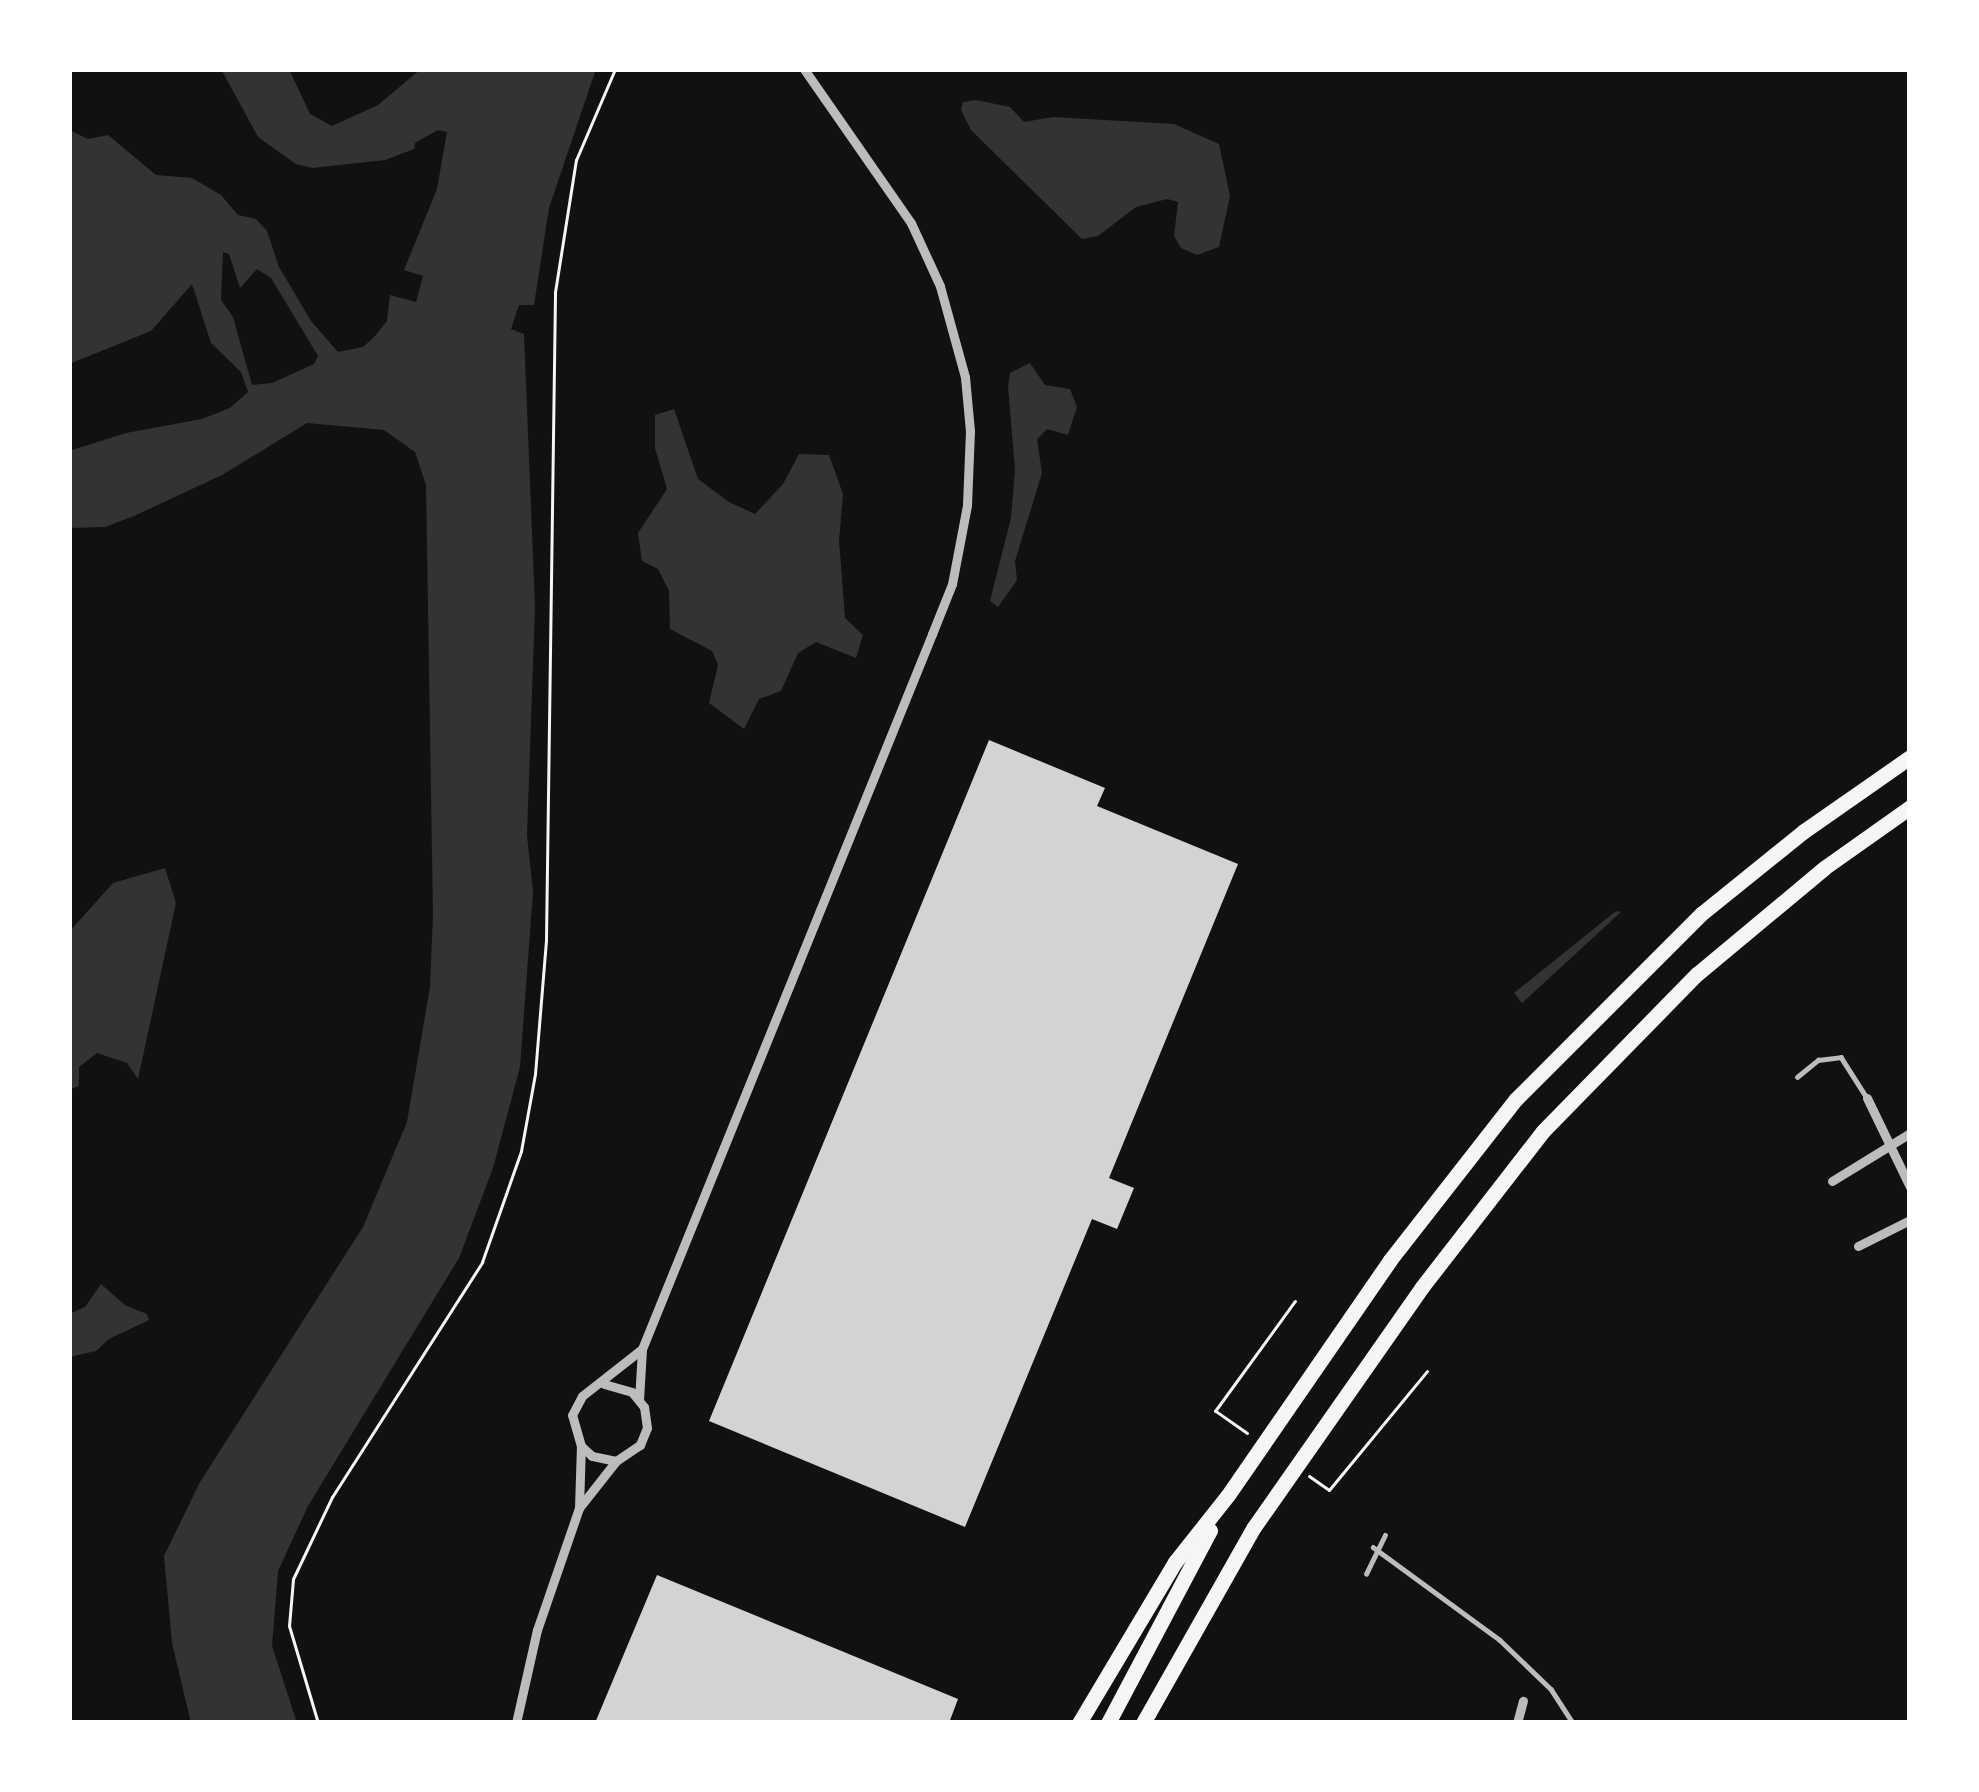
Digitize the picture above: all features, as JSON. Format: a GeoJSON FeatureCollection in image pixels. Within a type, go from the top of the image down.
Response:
{"type":"FeatureCollection","features":[{"type":"Feature","properties":{"kind":"highway"},"geometry":{"type":"LineString","coordinates":[[1079,1723],[1175,1562],[1228,1495],[1453,1175],[1585,1024],[1756,868],[1910,757]]}},
{"type":"Feature","properties":{"kind":"highway"},"geometry":{"type":"LineString","coordinates":[[1143,1723],[1254,1527],[1374,1352],[1544,1131],[1697,974],[1824,868],[1910,807]]}},
{"type":"Feature","properties":{"kind":"highway"},"geometry":{"type":"LineString","coordinates":[[1108,1723],[1228,1495]]}},
{"type":"Feature","properties":{"kind":"street"},"geometry":{"type":"LineString","coordinates":[[639,1400],[642,1349],[952,584],[967,506],[970,431],[965,377],[940,286],[890,190],[804,69]]}},
{"type":"Feature","properties":{"kind":"street"},"geometry":{"type":"LineString","coordinates":[[1867,1098],[1910,1187]]}},
{"type":"Feature","properties":{"kind":"street"},"geometry":{"type":"LineString","coordinates":[[1832,1181],[1910,1133]]}},
{"type":"Feature","properties":{"kind":"street"},"geometry":{"type":"LineString","coordinates":[[1858,1246],[1910,1220]]}},
{"type":"Feature","properties":{"kind":"street"},"geometry":{"type":"LineString","coordinates":[[616,1461],[592,1456],[581,1445],[572,1425],[576,1404],[642,1349]]}},
{"type":"Feature","properties":{"kind":"street"},"geometry":{"type":"LineString","coordinates":[[579,1508],[616,1461],[645,1436],[648,1418],[639,1400],[619,1386],[604,1384]]}},
{"type":"Feature","properties":{"kind":"street"},"geometry":{"type":"LineString","coordinates":[[519,1719],[538,1630],[579,1508],[581,1445]]}},
{"type":"Feature","properties":{"kind":"street"},"geometry":{"type":"LineString","coordinates":[[1517,1723],[1523,1701]]}},
{"type":"Feature","properties":{"kind":"lane"},"geometry":{"type":"LineString","coordinates":[[1797,1077],[1818,1060],[1841,1057],[1867,1098]]}},
{"type":"Feature","properties":{"kind":"lane"},"geometry":{"type":"LineString","coordinates":[[1366,1574],[1385,1535]]}},
{"type":"Feature","properties":{"kind":"lane"},"geometry":{"type":"LineString","coordinates":[[1375,1549],[1501,1640],[1551,1690],[1574,1723]]}},
{"type":"Feature","properties":{"kind":"path"},"geometry":{"type":"LineString","coordinates":[[318,1723],[289,1626],[293,1579],[332,1497],[482,1262],[521,1151],[535,1074],[546,939],[555,292],[576,160],[615,69]]}},
{"type":"Feature","properties":{"kind":"shaded area"},"geometry":{"type":"Polygon","coordinates":[[[221,69],[289,69],[310,114],[332,126],[378,105],[421,69],[596,69],[549,208],[534,305],[519,305],[511,329],[524,334],[535,607],[527,835],[533,892],[520,1067],[493,1168],[459,1258],[308,1506],[278,1571],[272,1646],[297,1723],[191,1723],[172,1643],[164,1556],[200,1482],[363,1227],[407,1122],[430,987],[426,485],[415,452],[384,430],[307,423],[222,475],[134,516],[105,527],[69,528],[69,451],[126,433],[202,419],[230,408],[248,392],[241,372],[211,343],[192,284],[151,331],[69,364],[69,130],[88,139],[108,135],[156,175],[192,178],[221,195],[238,215],[256,219],[267,231],[279,267],[311,321],[338,352],[363,347],[375,336],[387,321],[390,295],[416,302],[423,276],[404,270],[437,189],[447,132],[438,130],[415,143],[414,149],[385,160],[312,168],[296,164],[258,137],[221,69]],[[223,252],[221,300],[233,317],[252,385],[272,383],[314,364],[318,356],[271,278],[257,269],[240,288],[229,254],[223,252]]]}},
{"type":"Feature","properties":{"kind":"shaded area"},"geometry":{"type":"Polygon","coordinates":[[[963,102],[1010,107],[1024,122],[1053,117],[1174,124],[1219,144],[1230,196],[1219,247],[1197,255],[1181,248],[1174,236],[1178,202],[1167,199],[1136,207],[1098,236],[1082,239],[971,130],[961,110],[963,102]]]}},
{"type":"Feature","properties":{"kind":"shaded area"},"geometry":{"type":"Polygon","coordinates":[[[1030,363],[1045,385],[1070,389],[1077,407],[1068,435],[1047,429],[1037,439],[1042,473],[1015,561],[1017,580],[998,607],[990,601],[1011,518],[1015,470],[1008,386],[1010,373],[1030,363]]]}},
{"type":"Feature","properties":{"kind":"shaded area"},"geometry":{"type":"Polygon","coordinates":[[[674,409],[698,479],[729,502],[755,514],[783,484],[799,454],[829,455],[843,494],[839,540],[845,618],[863,635],[856,658],[816,642],[798,653],[781,691],[759,699],[744,729],[709,703],[718,665],[712,651],[670,629],[669,591],[658,569],[642,561],[638,533],[667,489],[655,448],[655,415],[674,409]]]}},
{"type":"Feature","properties":{"kind":"shaded area"},"geometry":{"type":"Polygon","coordinates":[[[165,868],[176,903],[138,1079],[127,1063],[97,1053],[79,1067],[79,1086],[69,1090],[69,932],[113,883],[165,868]]]}},
{"type":"Feature","properties":{"kind":"shaded area"},"geometry":{"type":"Polygon","coordinates":[[[1616,911],[1621,912],[1522,1003],[1514,993],[1616,911]]]}},
{"type":"Feature","properties":{"kind":"shaded area"},"geometry":{"type":"Polygon","coordinates":[[[101,1284],[149,1320],[109,1339],[96,1351],[69,1357],[69,1314],[85,1307],[101,1284]]]}},
{"type":"Feature","properties":{"kind":"building"},"geometry":{"type":"Polygon","coordinates":[[[989,740],[1105,788],[1097,806],[1238,864],[1109,1178],[1134,1188],[1117,1229],[1092,1219],[965,1527],[709,1421],[989,740]]]}},
{"type":"Feature","properties":{"kind":"building"},"geometry":{"type":"Polygon","coordinates":[[[657,1575],[958,1699],[949,1723],[595,1723],[657,1575]]]}}]}
